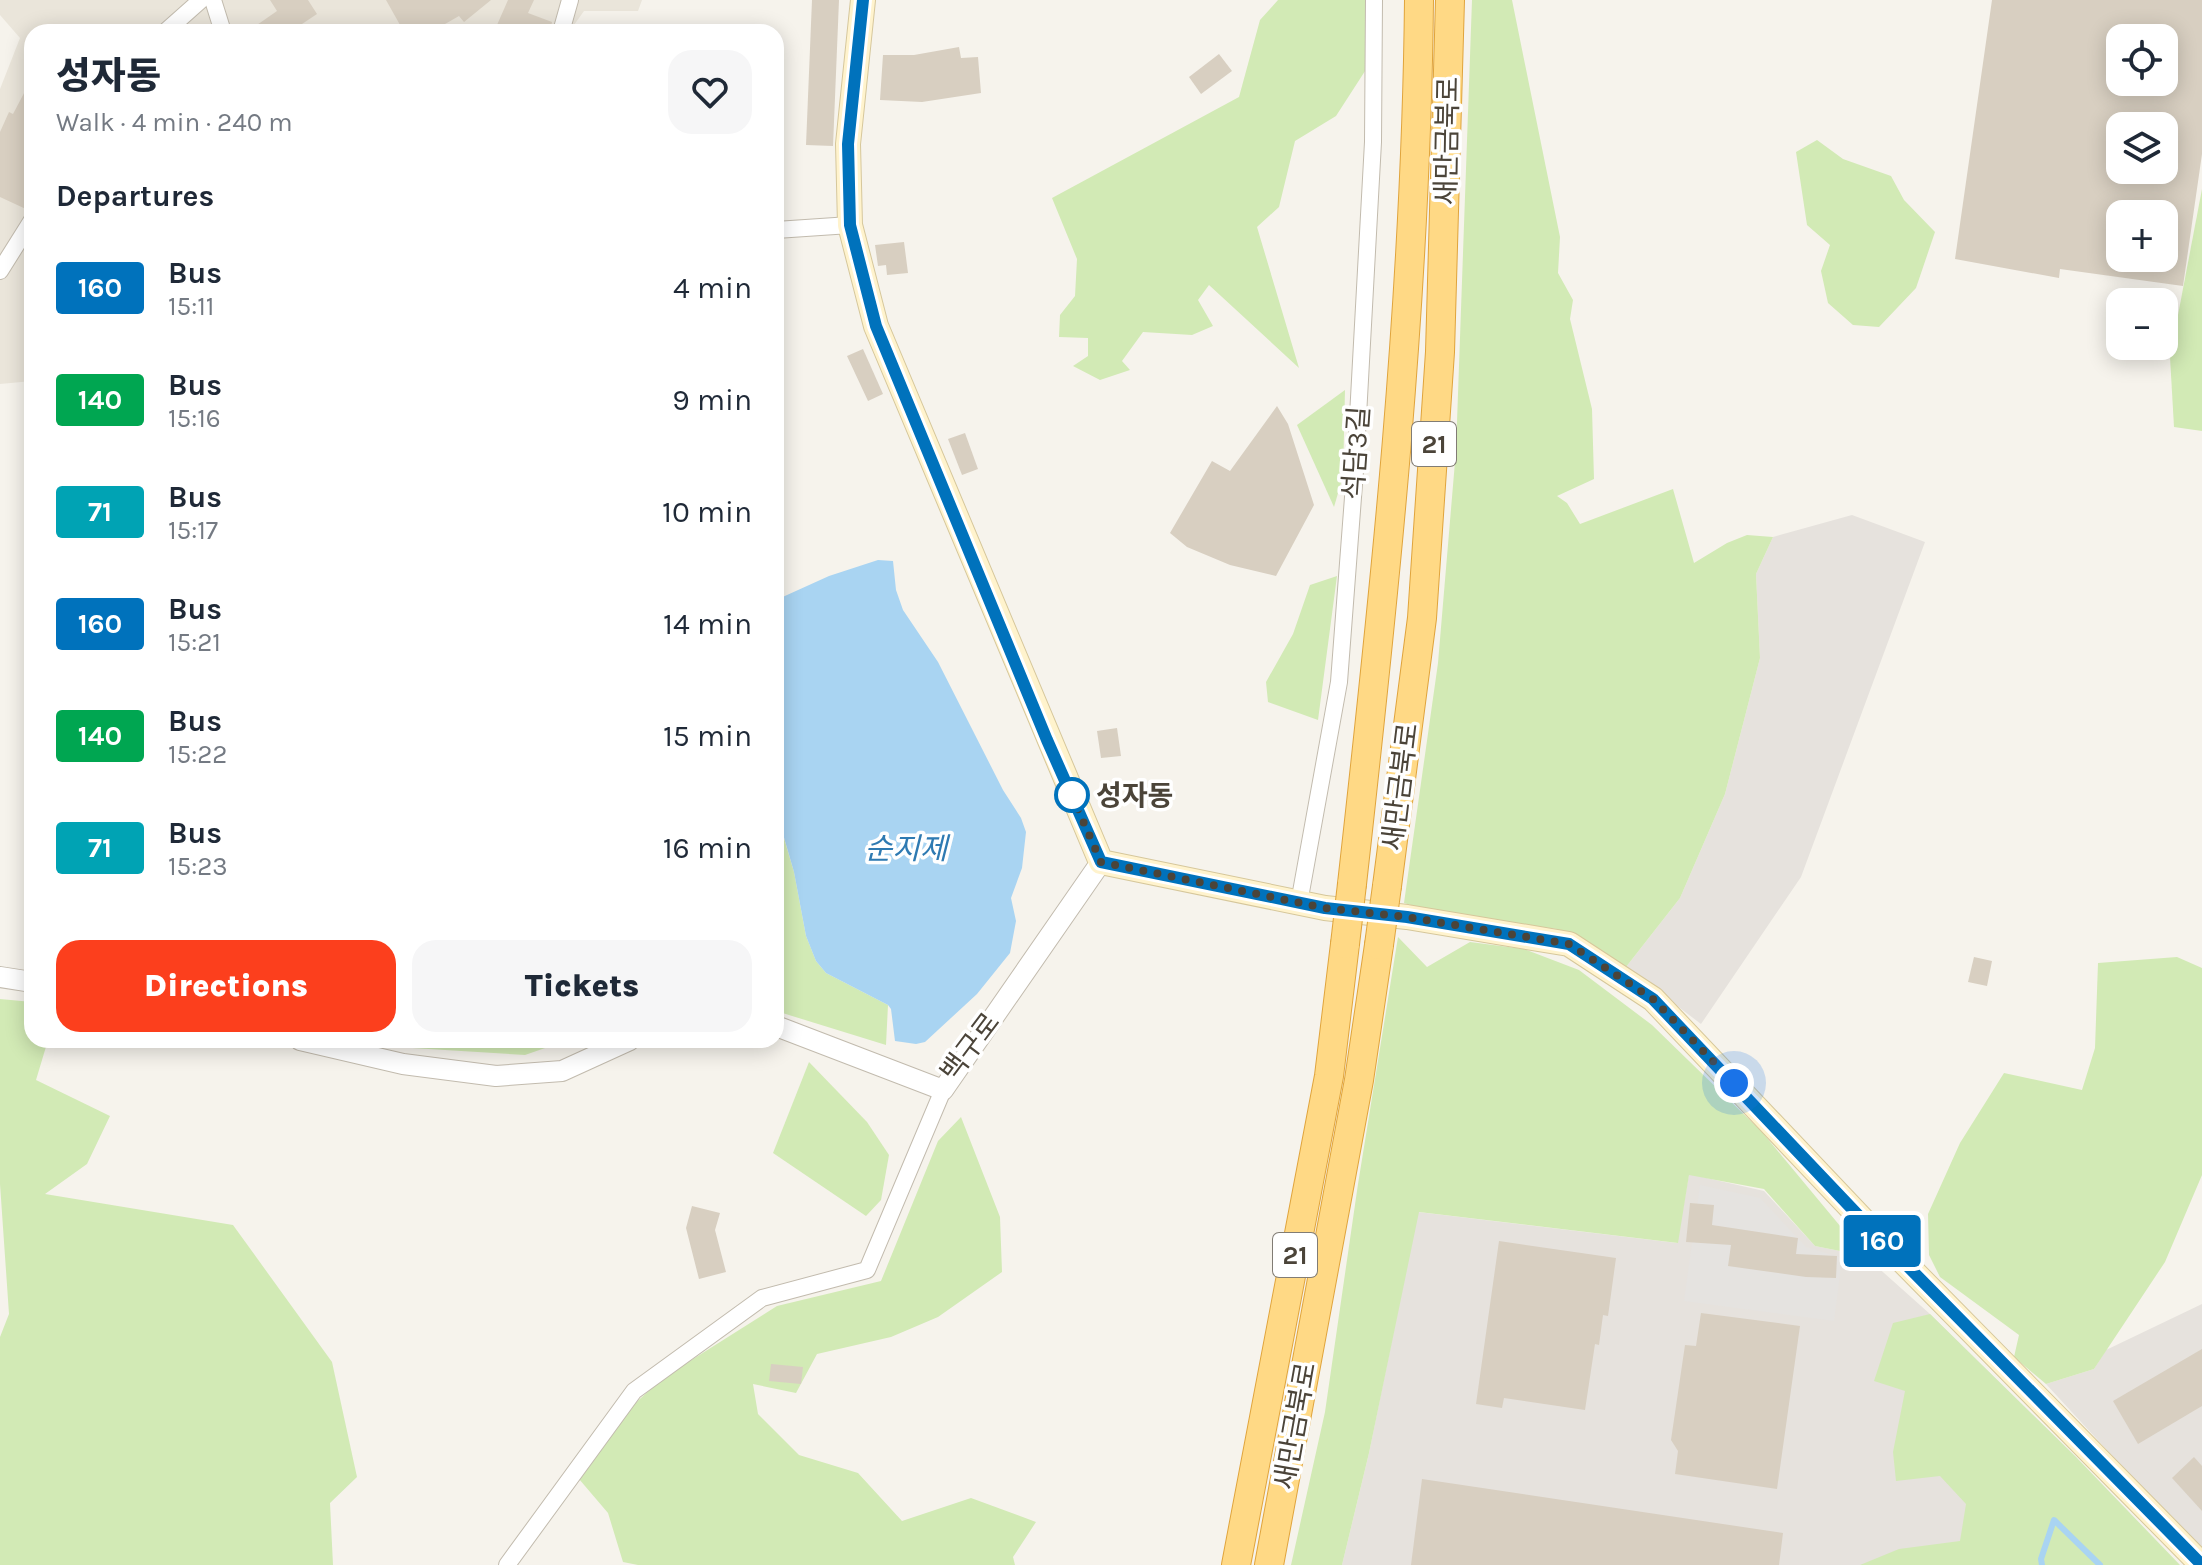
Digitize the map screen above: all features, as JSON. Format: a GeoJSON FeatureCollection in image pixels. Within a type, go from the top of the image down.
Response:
{"type":"FeatureCollection","features":[{"type":"Feature","properties":{"kind":"highway","name":"새만금북로"},"geometry":{"type":"LineString","coordinates":[[1236,1565],[1329,1076],[1345,944],[1382,619],[1406,344],[1419,0]]}},
{"type":"Feature","properties":{"kind":"highway","name":"새만금북로"},"geometry":{"type":"LineString","coordinates":[[1269,1565],[1359,1080],[1423,602],[1440,352],[1450,0]]}},
{"type":"Feature","properties":{"kind":"main road"},"geometry":{"type":"LineString","coordinates":[[863,0],[848,144],[850,225],[876,326],[1047,740],[1101,862],[1299,903],[1569,944],[1653,999],[1875,1233],[2202,1565]]}},
{"type":"Feature","properties":{"kind":"street"},"geometry":{"type":"LineString","coordinates":[[174,24],[201,0]]}},
{"type":"Feature","properties":{"kind":"street"},"geometry":{"type":"LineString","coordinates":[[213,0],[220,24]]}},
{"type":"Feature","properties":{"kind":"street"},"geometry":{"type":"LineString","coordinates":[[563,24],[570,0]]}},
{"type":"Feature","properties":{"kind":"street","name":"석담3길"},"geometry":{"type":"LineString","coordinates":[[1299,903],[1339,682],[1355,471],[1373,142],[1374,0]]}},
{"type":"Feature","properties":{"kind":"street"},"geometry":{"type":"LineString","coordinates":[[784,229],[850,225]]}},
{"type":"Feature","properties":{"kind":"street"},"geometry":{"type":"LineString","coordinates":[[0,271],[24,233]]}},
{"type":"Feature","properties":{"kind":"street","name":"백구로"},"geometry":{"type":"LineString","coordinates":[[784,1029],[943,1090],[1101,862]]}},
{"type":"Feature","properties":{"kind":"street"},"geometry":{"type":"LineString","coordinates":[[0,977],[24,981]]}},
{"type":"Feature","properties":{"kind":"street"},"geometry":{"type":"LineString","coordinates":[[334,1048],[403,1064],[496,1076],[562,1071],[612,1048]]}},
{"type":"Feature","properties":{"kind":"street"},"geometry":{"type":"LineString","coordinates":[[507,1565],[634,1391],[762,1298],[867,1270],[943,1090]]}},
{"type":"Feature","properties":{"kind":"shaded area"},"geometry":{"type":"Polygon","coordinates":[[[0,0],[642,0],[638,11],[584,11],[575,24],[24,24],[24,382],[0,384],[0,89],[20,38],[0,15],[0,0]]]}},
{"type":"Feature","properties":{"kind":"shaded area"},"geometry":{"type":"Polygon","coordinates":[[[1852,515],[1925,542],[1801,877],[1701,1024],[1626,967],[1680,898],[1725,794],[1760,658],[1756,574],[1773,537],[1852,515]]]}},
{"type":"Feature","properties":{"kind":"shaded area"},"geometry":{"type":"Polygon","coordinates":[[[1689,1174],[1764,1191],[1815,1246],[1865,1256],[1930,1314],[2077,1458],[2040,1565],[1342,1565],[1369,1453],[1418,1212],[1677,1243],[1689,1174]]]}},
{"type":"Feature","properties":{"kind":"shaded area"},"geometry":{"type":"Polygon","coordinates":[[[1700,1185],[1760,1198],[1806,1247],[1842,1258],[1834,1321],[1684,1301],[1700,1185]]]}},
{"type":"Feature","properties":{"kind":"shaded area"},"geometry":{"type":"Polygon","coordinates":[[[2202,1304],[2202,1553],[2046,1384],[2094,1369],[2106,1350],[2202,1304]]]}},
{"type":"Feature","properties":{"kind":"green space"},"geometry":{"type":"Polygon","coordinates":[[[1278,0],[1367,0],[1367,68],[1336,116],[1295,141],[1279,207],[1257,227],[1299,368],[1209,285],[1198,300],[1213,326],[1192,335],[1143,332],[1122,361],[1130,370],[1100,380],[1073,366],[1088,356],[1088,338],[1059,337],[1060,315],[1075,296],[1077,259],[1052,198],[1239,97],[1260,20],[1278,0]]]}},
{"type":"Feature","properties":{"kind":"green space"},"geometry":{"type":"Polygon","coordinates":[[[1472,0],[1512,0],[1560,237],[1558,273],[1573,300],[1570,319],[1592,409],[1594,479],[1557,496],[1567,503],[1580,524],[1673,489],[1694,563],[1747,535],[1773,537],[1756,574],[1760,658],[1725,794],[1680,898],[1626,967],[1557,929],[1441,914],[1404,903],[1438,663],[1456,450],[1472,0]]]}},
{"type":"Feature","properties":{"kind":"green space"},"geometry":{"type":"Polygon","coordinates":[[[1817,140],[1843,159],[1891,176],[1904,200],[1935,232],[1916,288],[1879,327],[1853,325],[1828,303],[1821,271],[1830,245],[1807,225],[1796,152],[1817,140]]]}},
{"type":"Feature","properties":{"kind":"green space"},"geometry":{"type":"Polygon","coordinates":[[[2202,189],[2202,431],[2174,427],[2170,360],[2178,360],[2178,315],[2202,189]]]}},
{"type":"Feature","properties":{"kind":"green space"},"geometry":{"type":"Polygon","coordinates":[[[1345,390],[1343,476],[1334,507],[1297,425],[1345,390]]]}},
{"type":"Feature","properties":{"kind":"green space"},"geometry":{"type":"Polygon","coordinates":[[[1337,576],[1318,720],[1268,702],[1266,682],[1293,634],[1310,585],[1337,576]]]}},
{"type":"Feature","properties":{"kind":"green space"},"geometry":{"type":"Polygon","coordinates":[[[784,838],[806,936],[816,961],[826,973],[888,1005],[886,1045],[784,1013],[784,838]]]}},
{"type":"Feature","properties":{"kind":"green space"},"geometry":{"type":"Polygon","coordinates":[[[1398,937],[1427,967],[1470,942],[1524,949],[1579,970],[1652,1025],[1762,1132],[1865,1256],[1815,1246],[1764,1189],[1689,1175],[1678,1243],[1419,1212],[1369,1453],[1342,1565],[1291,1565],[1325,1412],[1398,937]]]}},
{"type":"Feature","properties":{"kind":"green space"},"geometry":{"type":"Polygon","coordinates":[[[2177,957],[2202,968],[2202,1175],[2165,1262],[2094,1369],[2046,1384],[2014,1357],[2019,1335],[1940,1277],[1929,1255],[1928,1214],[1960,1143],[2004,1073],[2082,1090],[2095,1048],[2098,963],[2177,957]]]}},
{"type":"Feature","properties":{"kind":"green space"},"geometry":{"type":"Polygon","coordinates":[[[0,999],[24,1001],[24,1048],[46,1048],[36,1080],[110,1116],[87,1164],[45,1194],[233,1225],[332,1362],[357,1477],[330,1503],[333,1565],[0,1565],[0,1337],[9,1314],[0,1184],[0,999]]]}},
{"type":"Feature","properties":{"kind":"green space"},"geometry":{"type":"Polygon","coordinates":[[[412,1048],[545,1048],[525,1055],[412,1048]]]}},
{"type":"Feature","properties":{"kind":"green space"},"geometry":{"type":"Polygon","coordinates":[[[809,1062],[867,1122],[889,1155],[881,1200],[866,1216],[773,1153],[809,1062]]]}},
{"type":"Feature","properties":{"kind":"green space"},"geometry":{"type":"Polygon","coordinates":[[[961,1117],[1000,1217],[1002,1272],[938,1317],[891,1337],[817,1354],[796,1393],[753,1384],[758,1414],[799,1455],[858,1473],[902,1521],[971,1498],[1036,1522],[1013,1557],[1015,1565],[638,1565],[623,1562],[608,1513],[579,1479],[631,1407],[663,1378],[777,1306],[881,1281],[938,1141],[961,1117]]]}},
{"type":"Feature","properties":{"kind":"green space"},"geometry":{"type":"Polygon","coordinates":[[[1930,1314],[2077,1458],[2180,1565],[1860,1565],[1899,1549],[1960,1541],[1966,1504],[1940,1476],[1896,1481],[1893,1452],[1905,1391],[1874,1381],[1893,1323],[1930,1314]]]}},
{"type":"Feature","properties":{"kind":"water","name":"순지제"},"geometry":{"type":"Polygon","coordinates":[[[878,560],[893,561],[896,590],[903,610],[938,662],[1026,832],[1022,868],[1011,898],[1016,921],[1010,953],[977,994],[925,1042],[916,1044],[895,1041],[888,1005],[826,973],[816,961],[806,936],[784,838],[784,596],[829,576],[878,560]]]}},
{"type":"Feature","properties":{"kind":"building"},"geometry":{"type":"Polygon","coordinates":[[[270,0],[308,0],[317,14],[302,24],[258,24],[277,11],[270,0]]]}},
{"type":"Feature","properties":{"kind":"building"},"geometry":{"type":"Polygon","coordinates":[[[386,0],[491,0],[464,22],[459,16],[445,24],[400,24],[386,0]]]}},
{"type":"Feature","properties":{"kind":"building"},"geometry":{"type":"Polygon","coordinates":[[[508,0],[534,0],[528,13],[552,22],[552,24],[497,24],[508,0]]]}},
{"type":"Feature","properties":{"kind":"building"},"geometry":{"type":"Polygon","coordinates":[[[812,0],[839,0],[833,146],[806,145],[812,0]]]}},
{"type":"Feature","properties":{"kind":"building"},"geometry":{"type":"Polygon","coordinates":[[[1992,0],[2202,0],[2202,154],[2183,286],[2060,269],[2059,278],[1955,259],[1992,0]]]}},
{"type":"Feature","properties":{"kind":"building"},"geometry":{"type":"Polygon","coordinates":[[[959,47],[961,58],[978,57],[981,93],[922,102],[880,100],[883,55],[914,55],[959,47]]]}},
{"type":"Feature","properties":{"kind":"building"},"geometry":{"type":"Polygon","coordinates":[[[1219,54],[1232,71],[1201,94],[1189,77],[1219,54]]]}},
{"type":"Feature","properties":{"kind":"building"},"geometry":{"type":"Polygon","coordinates":[[[24,93],[24,208],[0,197],[0,132],[9,112],[13,114],[24,93]]]}},
{"type":"Feature","properties":{"kind":"building"},"geometry":{"type":"Polygon","coordinates":[[[904,242],[908,273],[887,275],[886,265],[878,266],[875,245],[904,242]]]}},
{"type":"Feature","properties":{"kind":"building"},"geometry":{"type":"Polygon","coordinates":[[[863,349],[883,394],[868,401],[847,356],[863,349]]]}},
{"type":"Feature","properties":{"kind":"building"},"geometry":{"type":"Polygon","coordinates":[[[1277,406],[1288,424],[1314,505],[1276,576],[1230,565],[1187,547],[1170,533],[1212,461],[1230,471],[1277,406]]]}},
{"type":"Feature","properties":{"kind":"building"},"geometry":{"type":"Polygon","coordinates":[[[965,433],[978,469],[962,475],[948,439],[965,433]]]}},
{"type":"Feature","properties":{"kind":"building"},"geometry":{"type":"Polygon","coordinates":[[[1117,728],[1121,756],[1101,758],[1097,731],[1117,728]]]}},
{"type":"Feature","properties":{"kind":"building"},"geometry":{"type":"Polygon","coordinates":[[[1974,957],[1992,961],[1987,986],[1968,982],[1974,957]]]}},
{"type":"Feature","properties":{"kind":"building"},"geometry":{"type":"Polygon","coordinates":[[[1690,1203],[1714,1205],[1712,1225],[1798,1238],[1796,1254],[1837,1256],[1836,1278],[1728,1266],[1731,1245],[1686,1242],[1690,1203]]]}},
{"type":"Feature","properties":{"kind":"building"},"geometry":{"type":"Polygon","coordinates":[[[692,1206],[720,1213],[715,1230],[726,1272],[699,1279],[686,1228],[692,1206]]]}},
{"type":"Feature","properties":{"kind":"building"},"geometry":{"type":"Polygon","coordinates":[[[1499,1241],[1616,1258],[1608,1316],[1603,1315],[1599,1345],[1595,1344],[1585,1410],[1504,1398],[1502,1408],[1476,1404],[1499,1241]]]}},
{"type":"Feature","properties":{"kind":"building"},"geometry":{"type":"Polygon","coordinates":[[[1701,1313],[1800,1326],[1777,1489],[1675,1474],[1678,1451],[1671,1440],[1685,1345],[1696,1346],[1701,1313]]]}},
{"type":"Feature","properties":{"kind":"building"},"geometry":{"type":"Polygon","coordinates":[[[2202,1349],[2202,1406],[2138,1444],[2113,1401],[2202,1349]]]}},
{"type":"Feature","properties":{"kind":"building"},"geometry":{"type":"Polygon","coordinates":[[[771,1364],[803,1367],[801,1384],[769,1381],[771,1364]]]}},
{"type":"Feature","properties":{"kind":"building"},"geometry":{"type":"Polygon","coordinates":[[[2194,1457],[2202,1466],[2202,1511],[2172,1478],[2194,1457]]]}},
{"type":"Feature","properties":{"kind":"building"},"geometry":{"type":"Polygon","coordinates":[[[1422,1479],[1783,1533],[1779,1565],[1411,1565],[1422,1479]]]}},
{"type":"Feature","properties":{"kind":"waterway"},"geometry":{"type":"LineString","coordinates":[[2042,1565],[2041,1559],[2054,1520],[2100,1565]]}},
{"type":"Feature","properties":{"kind":"bus line","name":"160"},"geometry":{"type":"LineString","coordinates":[[863,0],[848,144],[850,225],[876,326],[1047,740],[1101,862],[1325,908],[1407,917],[1569,944],[1653,999],[1875,1233],[2202,1565]]}},
{"type":"Feature","properties":{"kind":"place","name":"성자동"},"geometry":{"type":"Point","coordinates":[1072,795]}},
{"type":"Feature","properties":{"kind":"route"},"geometry":{"type":"LineString","coordinates":[[1072,795],[1069,789],[1101,862],[1325,908],[1407,917],[1569,944],[1653,999],[1734,1083]]}}]}
